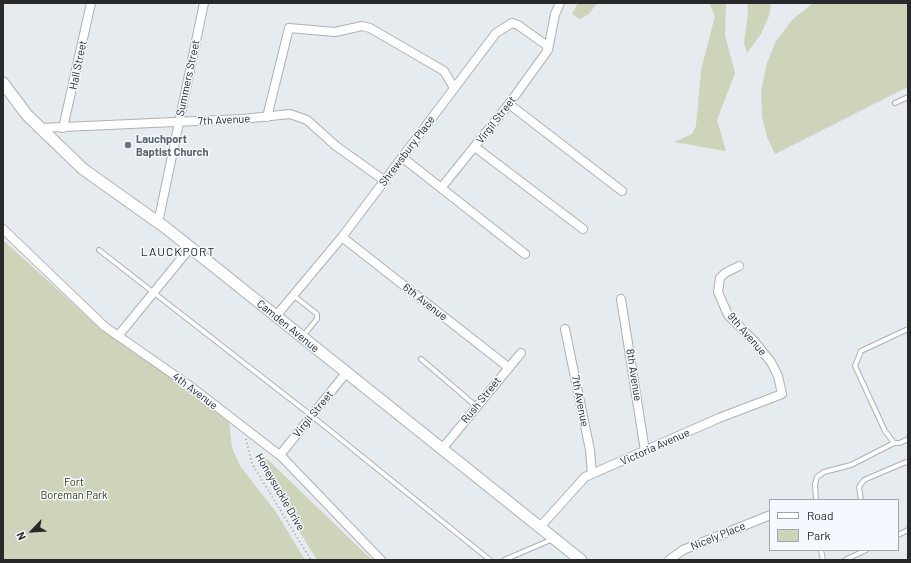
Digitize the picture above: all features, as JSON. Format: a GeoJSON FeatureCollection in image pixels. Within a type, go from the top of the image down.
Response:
{"type":"FeatureCollection","features":[{"type":"Feature","properties":{"kind":"street","name":"Hall Street"},"geometry":{"type":"LineString","coordinates":[[63,128],[91,3]]}},
{"type":"Feature","properties":{"kind":"street","name":"Summers Street"},"geometry":{"type":"LineString","coordinates":[[158,223],[204,3]]}},
{"type":"Feature","properties":{"kind":"street"},"geometry":{"type":"LineString","coordinates":[[548,50],[555,14],[560,3]]}},
{"type":"Feature","properties":{"kind":"street","name":"Shrewsbury Place"},"geometry":{"type":"LineString","coordinates":[[276,316],[342,237],[496,33],[507,25],[512,23],[518,24],[546,45],[548,50]]}},
{"type":"Feature","properties":{"kind":"street"},"geometry":{"type":"LineString","coordinates":[[267,116],[289,28],[335,32],[362,26],[370,28],[444,71],[454,88]]}},
{"type":"Feature","properties":{"kind":"street","name":"Virgil Street"},"geometry":{"type":"LineString","coordinates":[[441,188],[509,104],[548,50]]}},
{"type":"Feature","properties":{"kind":"street","name":"Camden Avenue"},"geometry":{"type":"LineString","coordinates":[[5,90],[27,115],[83,169],[190,248],[581,560]]}},
{"type":"Feature","properties":{"kind":"street"},"geometry":{"type":"LineString","coordinates":[[509,104],[622,191]]}},
{"type":"Feature","properties":{"kind":"street","name":"7th Avenue"},"geometry":{"type":"LineString","coordinates":[[41,128],[179,122],[290,114],[307,120],[336,146],[385,181]]}},
{"type":"Feature","properties":{"kind":"street"},"geometry":{"type":"LineString","coordinates":[[475,147],[583,229]]}},
{"type":"Feature","properties":{"kind":"street"},"geometry":{"type":"LineString","coordinates":[[403,158],[524,254]]}},
{"type":"Feature","properties":{"kind":"street","name":"4th Avenue"},"geometry":{"type":"LineString","coordinates":[[3,229],[104,326],[190,386],[280,455],[381,560]]}},
{"type":"Feature","properties":{"kind":"street","name":"6th Avenue"},"geometry":{"type":"LineString","coordinates":[[342,237],[508,367]]}},
{"type":"Feature","properties":{"kind":"street"},"geometry":{"type":"LineString","coordinates":[[118,336],[190,248]]}},
{"type":"Feature","properties":{"kind":"street","name":"9th Avenue"},"geometry":{"type":"LineString","coordinates":[[739,266],[725,273],[720,278],[718,292],[728,315],[754,341],[771,362],[782,388]]}},
{"type":"Feature","properties":{"kind":"street","name":"8th Avenue"},"geometry":{"type":"LineString","coordinates":[[621,299],[645,451]]}},
{"type":"Feature","properties":{"kind":"street","name":"7th Avenue"},"geometry":{"type":"LineString","coordinates":[[565,329],[590,450],[592,474]]}},
{"type":"Feature","properties":{"kind":"street","name":"Rush Street"},"geometry":{"type":"LineString","coordinates":[[442,449],[521,353]]}},
{"type":"Feature","properties":{"kind":"street","name":"Virgil Street"},"geometry":{"type":"LineString","coordinates":[[280,455],[346,373]]}},
{"type":"Feature","properties":{"kind":"street","name":"Victoria Avenue"},"geometry":{"type":"LineString","coordinates":[[540,527],[585,477],[719,418],[782,394],[782,388]]}},
{"type":"Feature","properties":{"kind":"street","name":"Nicely Place"},"geometry":{"type":"LineString","coordinates":[[669,560],[683,550],[768,516]]}},
{"type":"Feature","properties":{"kind":"lane"},"geometry":{"type":"LineString","coordinates":[[895,103],[908,97]]}},
{"type":"Feature","properties":{"kind":"lane"},"geometry":{"type":"LineString","coordinates":[[99,250],[312,416],[490,560]]}},
{"type":"Feature","properties":{"kind":"lane"},"geometry":{"type":"LineString","coordinates":[[293,295],[317,314],[317,319],[302,337]]}},
{"type":"Feature","properties":{"kind":"lane"},"geometry":{"type":"LineString","coordinates":[[894,443],[885,431],[855,366],[861,351],[908,329]]}},
{"type":"Feature","properties":{"kind":"lane"},"geometry":{"type":"LineString","coordinates":[[421,360],[476,406]]}},
{"type":"Feature","properties":{"kind":"lane"},"geometry":{"type":"LineString","coordinates":[[816,499],[815,484],[817,477],[824,472],[851,465],[894,443],[900,443],[908,439]]}},
{"type":"Feature","properties":{"kind":"lane"},"geometry":{"type":"LineString","coordinates":[[861,499],[859,487],[864,480],[906,462],[908,463]]}},
{"type":"Feature","properties":{"kind":"lane"},"geometry":{"type":"LineString","coordinates":[[899,534],[908,530]]}},
{"type":"Feature","properties":{"kind":"lane"},"geometry":{"type":"LineString","coordinates":[[504,560],[554,538]]}},
{"type":"Feature","properties":{"kind":"lane"},"geometry":{"type":"LineString","coordinates":[[845,560],[864,551]]}},
{"type":"Feature","properties":{"kind":"path","name":"Honeysuckle Drive"},"geometry":{"type":"LineString","coordinates":[[245,428],[248,452],[252,464],[311,560]]}},
{"type":"Feature","properties":{"kind":"green space"},"geometry":{"type":"Polygon","coordinates":[[[578,3],[597,3],[589,14],[580,19],[572,14],[578,3]]]}},
{"type":"Feature","properties":{"kind":"green space"},"geometry":{"type":"Polygon","coordinates":[[[709,3],[726,3],[725,35],[735,73],[717,120],[726,151],[674,142],[692,134],[696,126],[701,70],[715,16],[709,3]]]}},
{"type":"Feature","properties":{"kind":"green space"},"geometry":{"type":"Polygon","coordinates":[[[747,3],[771,3],[769,16],[761,34],[747,53],[744,43],[748,13],[747,3]]]}},
{"type":"Feature","properties":{"kind":"green space"},"geometry":{"type":"Polygon","coordinates":[[[813,3],[908,3],[908,87],[775,154],[767,137],[762,117],[761,91],[767,63],[776,41],[793,19],[813,3]]]}},
{"type":"Feature","properties":{"kind":"green space","name":"Fort Boreman Park"},"geometry":{"type":"Polygon","coordinates":[[[3,240],[92,321],[229,420],[232,448],[240,466],[276,512],[305,560],[3,560],[3,240]]]}},
{"type":"Feature","properties":{"kind":"green space"},"geometry":{"type":"Polygon","coordinates":[[[262,454],[372,560],[317,560],[279,498],[262,454]]]}},
{"type":"Feature","properties":{"kind":"place","name":"Lauchport Baptist Church"},"geometry":{"type":"Point","coordinates":[128,145]}},
{"type":"Feature","properties":{"kind":"district","name":"LAUCKPORT"},"geometry":{"type":"Point","coordinates":[178,252]}}]}
